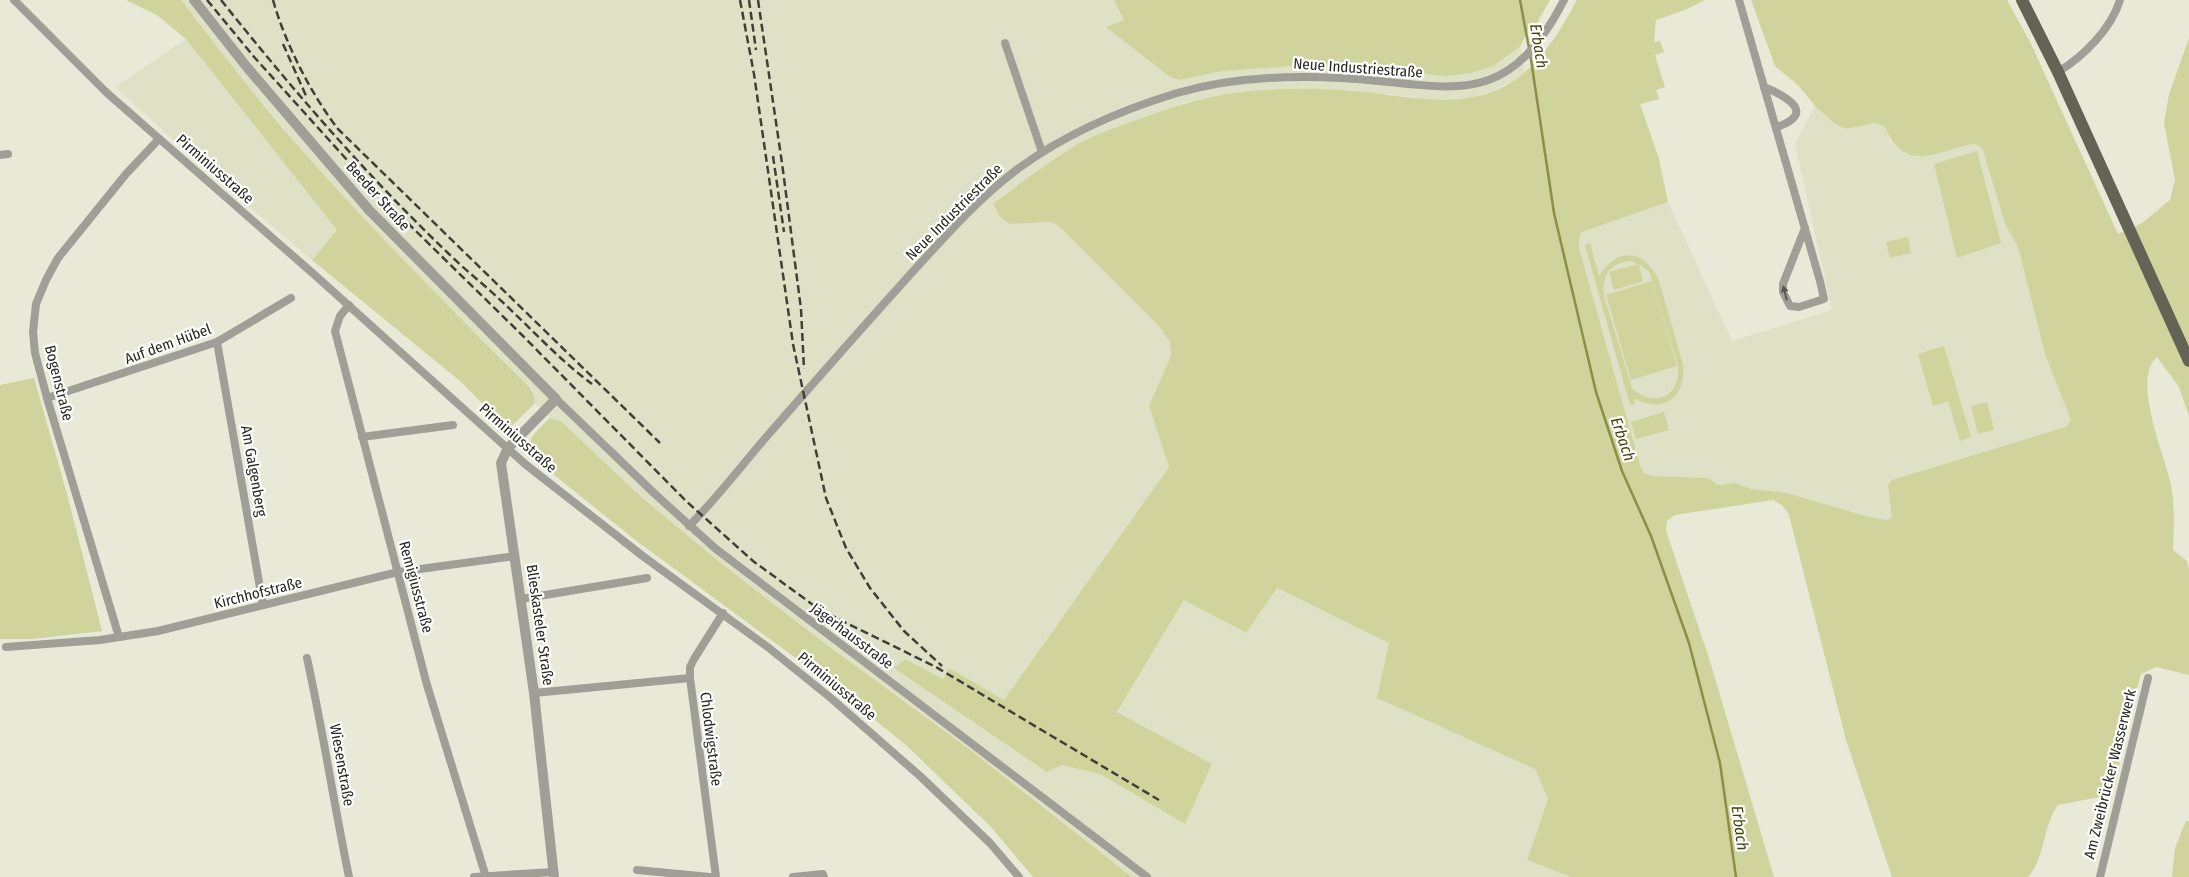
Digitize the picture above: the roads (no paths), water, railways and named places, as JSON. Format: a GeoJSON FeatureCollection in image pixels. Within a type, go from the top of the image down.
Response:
{"type":"FeatureCollection","features":[{"type":"Feature","properties":{"kind":"main road"},"geometry":{"type":"LineString","coordinates":[[2022,0],[2058,72],[2189,361]]}},
{"type":"Feature","properties":{"kind":"street","name":"Pirminiusstraße"},"geometry":{"type":"LineString","coordinates":[[14,0],[107,93],[349,305],[508,448],[553,487],[799,671],[902,759],[990,843],[1020,877]]}},
{"type":"Feature","properties":{"kind":"street","name":"Beeder Straße"},"geometry":{"type":"LineString","coordinates":[[194,0],[264,88],[369,210],[556,399]]}},
{"type":"Feature","properties":{"kind":"street","name":"Neue Industriestraße"},"geometry":{"type":"LineString","coordinates":[[688,526],[935,248],[1002,181],[1042,152],[1064,139],[1128,108],[1180,92],[1216,84],[1252,79],[1291,77],[1340,78],[1434,87],[1466,86],[1495,78],[1522,60],[1538,43],[1564,0]]}},
{"type":"Feature","properties":{"kind":"street"},"geometry":{"type":"LineString","coordinates":[[1739,0],[1777,127],[1805,228],[1824,299],[1799,307],[1790,306],[1783,292],[1785,275],[1805,228]]}},
{"type":"Feature","properties":{"kind":"street"},"geometry":{"type":"LineString","coordinates":[[2058,72],[2096,40],[2110,22],[2120,0]]}},
{"type":"Feature","properties":{"kind":"street"},"geometry":{"type":"LineString","coordinates":[[1005,43],[1042,152]]}},
{"type":"Feature","properties":{"kind":"street"},"geometry":{"type":"LineString","coordinates":[[1764,88],[1781,94],[1794,104],[1796,111],[1794,118],[1789,123],[1777,127]]}},
{"type":"Feature","properties":{"kind":"street","name":"Bogenstraße"},"geometry":{"type":"LineString","coordinates":[[119,637],[47,398],[35,353],[33,332],[36,304],[46,280],[64,251],[126,174],[159,139]]}},
{"type":"Feature","properties":{"kind":"street","name":"Auf dem Hübel"},"geometry":{"type":"LineString","coordinates":[[47,398],[217,342],[291,298]]}},
{"type":"Feature","properties":{"kind":"street","name":"Remigiusstraße"},"geometry":{"type":"LineString","coordinates":[[349,305],[340,316],[335,331],[427,684],[486,876]]}},
{"type":"Feature","properties":{"kind":"street","name":"Am Galgenberg"},"geometry":{"type":"LineString","coordinates":[[217,342],[263,606]]}},
{"type":"Feature","properties":{"kind":"street","name":"Blieskasteler Straße"},"geometry":{"type":"LineString","coordinates":[[553,875],[534,693],[501,463],[508,448],[542,411],[556,399]]}},
{"type":"Feature","properties":{"kind":"street","name":"Jägerhausstraße"},"geometry":{"type":"LineString","coordinates":[[556,399],[688,526],[796,612],[1147,877]]}},
{"type":"Feature","properties":{"kind":"street"},"geometry":{"type":"LineString","coordinates":[[362,436],[454,425]]}},
{"type":"Feature","properties":{"kind":"street","name":"Kirchhofstraße"},"geometry":{"type":"LineString","coordinates":[[6,647],[91,641],[158,631],[398,572],[515,556]]}},
{"type":"Feature","properties":{"kind":"street"},"geometry":{"type":"LineString","coordinates":[[521,599],[647,578]]}},
{"type":"Feature","properties":{"kind":"street","name":"Chlodwigstraße"},"geometry":{"type":"LineString","coordinates":[[716,877],[690,667],[723,613]]}},
{"type":"Feature","properties":{"kind":"street","name":"Wiesenstraße"},"geometry":{"type":"LineString","coordinates":[[307,658],[350,877]]}},
{"type":"Feature","properties":{"kind":"street"},"geometry":{"type":"LineString","coordinates":[[534,693],[690,678]]}},
{"type":"Feature","properties":{"kind":"street","name":"Am Zweibrücker Wasserwerk"},"geometry":{"type":"LineString","coordinates":[[2100,877],[2148,678]]}},
{"type":"Feature","properties":{"kind":"street"},"geometry":{"type":"LineString","coordinates":[[637,870],[710,877]]}},
{"type":"Feature","properties":{"kind":"street"},"geometry":{"type":"LineString","coordinates":[[793,877],[823,874],[824,877]]}},
{"type":"Feature","properties":{"kind":"street"},"geometry":{"type":"LineString","coordinates":[[474,877],[553,875]]}},
{"type":"Feature","properties":{"kind":"waterway","name":"Erbach"},"geometry":{"type":"LineString","coordinates":[[1520,0],[1529,48]]}},
{"type":"Feature","properties":{"kind":"waterway","name":"Erbach"},"geometry":{"type":"LineString","coordinates":[[1530,53],[1554,213],[1596,392],[1622,471],[1651,536],[1689,643],[1720,763],[1736,877]]}},
{"type":"Feature","properties":{"kind":"railway"},"geometry":{"type":"LineString","coordinates":[[207,0],[255,58],[376,192],[522,335],[686,501],[753,561],[820,610],[936,667],[1159,800]]}},
{"type":"Feature","properties":{"kind":"railway"},"geometry":{"type":"LineString","coordinates":[[221,0],[302,99],[388,194],[455,260],[567,364],[592,384]]}},
{"type":"Feature","properties":{"kind":"railway"},"geometry":{"type":"LineString","coordinates":[[273,0],[284,33],[300,68],[318,100],[338,129],[660,443]]}},
{"type":"Feature","properties":{"kind":"railway"},"geometry":{"type":"LineString","coordinates":[[740,0],[754,74],[793,344],[826,498],[846,548],[870,588],[904,631],[942,666]]}},
{"type":"Feature","properties":{"kind":"railway"},"geometry":{"type":"LineString","coordinates":[[749,0],[756,50]]}},
{"type":"Feature","properties":{"kind":"railway"},"geometry":{"type":"LineString","coordinates":[[758,0],[801,309],[804,369]]}},
{"type":"Feature","properties":{"kind":"railway"},"geometry":{"type":"LineString","coordinates":[[283,44],[307,98]]}},
{"type":"Feature","properties":{"kind":"railway"},"geometry":{"type":"LineString","coordinates":[[773,156],[784,232]]}}]}
